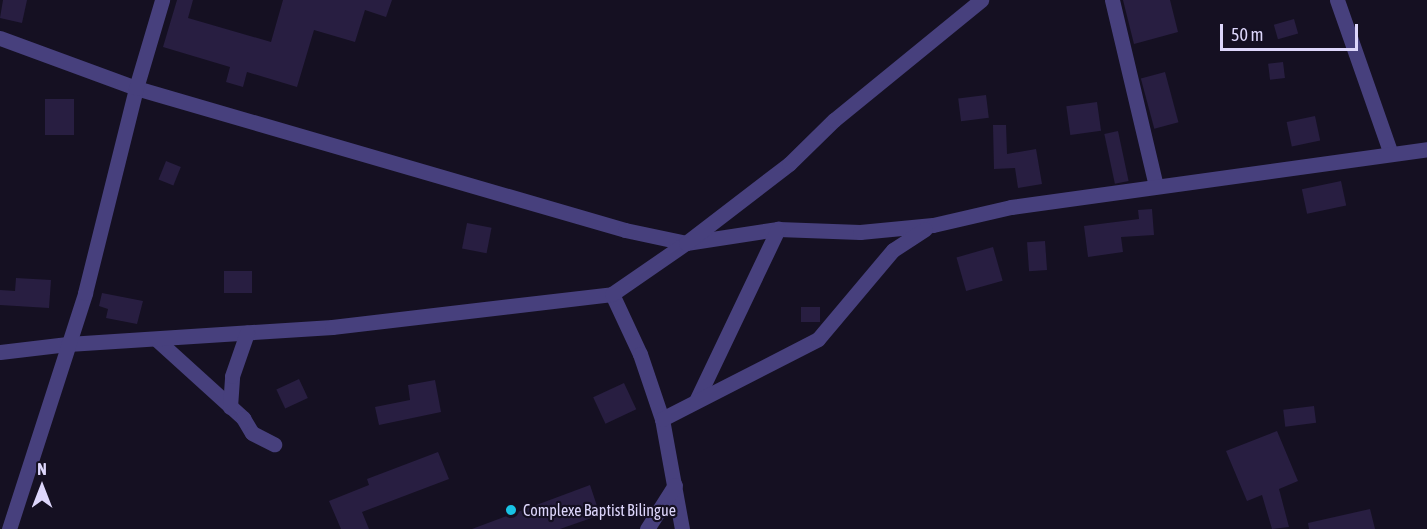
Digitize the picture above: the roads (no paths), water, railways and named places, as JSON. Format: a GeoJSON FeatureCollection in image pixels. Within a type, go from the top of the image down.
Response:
{"type":"FeatureCollection","features":[{"type":"Feature","properties":{"kind":"street"},"geometry":{"type":"LineString","coordinates":[[9,529],[68,344],[136,88],[162,0]]}},
{"type":"Feature","properties":{"kind":"street"},"geometry":{"type":"LineString","coordinates":[[0,352],[68,344],[332,327],[612,294],[687,243],[789,165],[834,120],[981,0]]}},
{"type":"Feature","properties":{"kind":"street"},"geometry":{"type":"LineString","coordinates":[[1112,0],[1156,186]]}},
{"type":"Feature","properties":{"kind":"street"},"geometry":{"type":"LineString","coordinates":[[1337,0],[1391,154]]}},
{"type":"Feature","properties":{"kind":"street"},"geometry":{"type":"LineString","coordinates":[[0,38],[136,88],[625,230],[687,243],[778,229],[860,232],[933,225],[1011,207],[1427,149]]}},
{"type":"Feature","properties":{"kind":"street"},"geometry":{"type":"LineString","coordinates":[[662,419],[818,339],[893,250],[933,225]]}},
{"type":"Feature","properties":{"kind":"street"},"geometry":{"type":"LineString","coordinates":[[696,400],[778,229]]}},
{"type":"Feature","properties":{"kind":"street"},"geometry":{"type":"LineString","coordinates":[[612,294],[640,354],[662,419],[682,529]]}},
{"type":"Feature","properties":{"kind":"street"},"geometry":{"type":"LineString","coordinates":[[230,407],[232,376],[247,333]]}},
{"type":"Feature","properties":{"kind":"street"},"geometry":{"type":"LineString","coordinates":[[156,339],[230,407],[252,433],[274,444]]}},
{"type":"Feature","properties":{"kind":"street"},"geometry":{"type":"LineString","coordinates":[[647,529],[675,485]]}},
{"type":"Feature","properties":{"kind":"place","name":"Complexe Baptist Bilingue"},"geometry":{"type":"Point","coordinates":[511,510]}}]}
